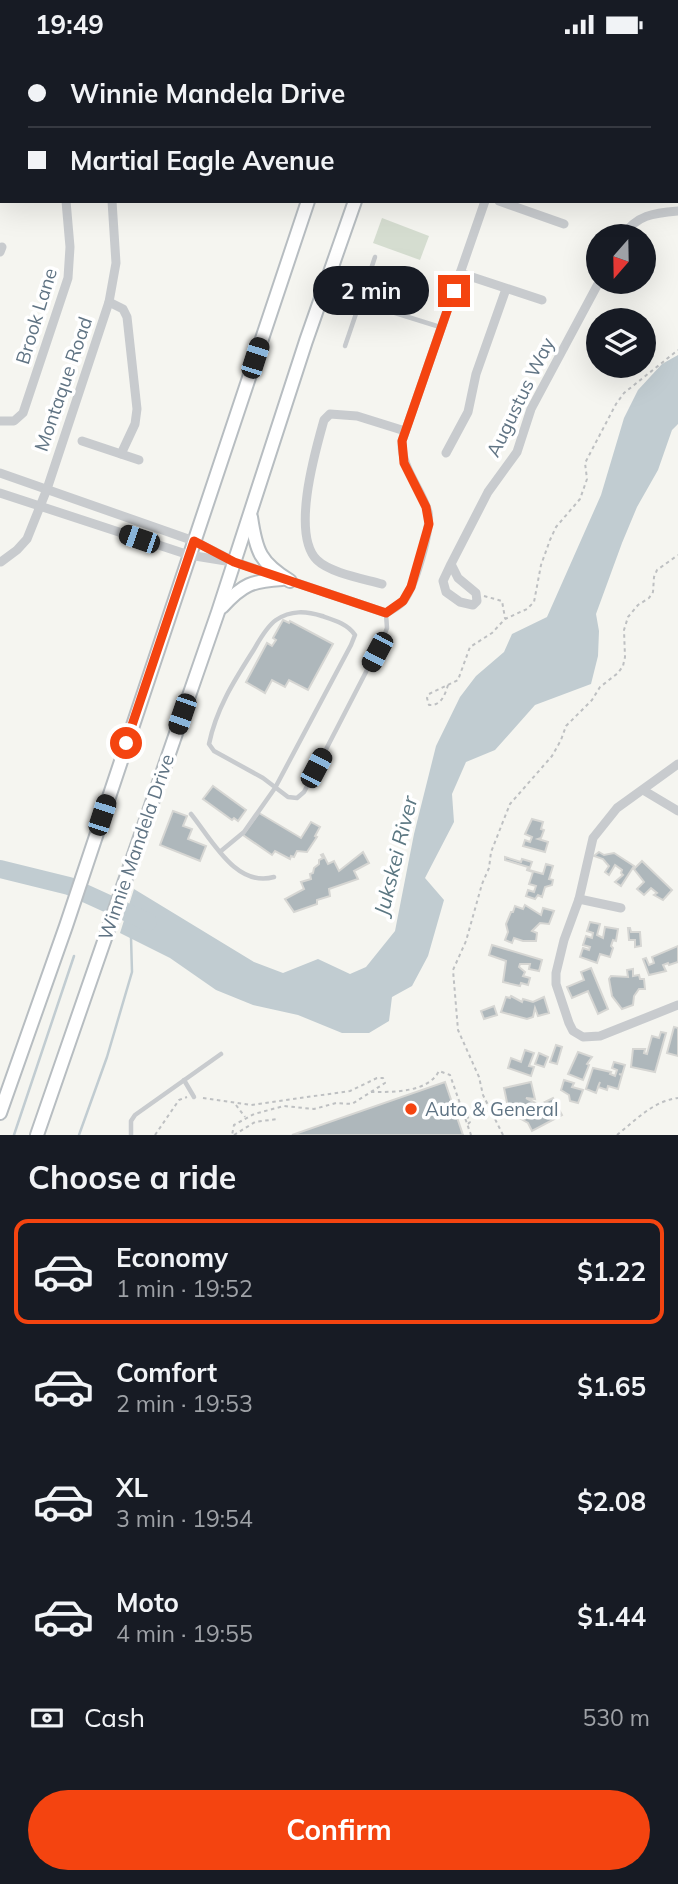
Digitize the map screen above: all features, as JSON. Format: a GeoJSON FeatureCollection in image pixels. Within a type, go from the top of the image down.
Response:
{"type":"FeatureCollection","features":[{"type":"Feature","properties":{"kind":"main road"},"geometry":{"type":"LineString","coordinates":[[0,1114],[66,926],[307,203]]}},
{"type":"Feature","properties":{"kind":"main road","name":"Winnie Mandela Drive"},"geometry":{"type":"LineString","coordinates":[[37,1135],[44,1129],[125,876],[218,612],[306,341],[354,203]]}},
{"type":"Feature","properties":{"kind":"main road"},"geometry":{"type":"LineString","coordinates":[[250,513],[259,554],[272,570],[286,580]]}},
{"type":"Feature","properties":{"kind":"main road"},"geometry":{"type":"LineString","coordinates":[[218,612],[246,585],[256,581],[286,580]]}},
{"type":"Feature","properties":{"kind":"street","name":"Brook Lane"},"geometry":{"type":"LineString","coordinates":[[0,421],[14,421],[23,413],[68,278],[70,247],[66,203]]}},
{"type":"Feature","properties":{"kind":"street","name":"Montaque Road"},"geometry":{"type":"LineString","coordinates":[[1,562],[24,544],[41,505],[109,302],[116,263],[112,203]]}},
{"type":"Feature","properties":{"kind":"street"},"geometry":{"type":"LineString","coordinates":[[0,473],[194,541],[234,562],[386,613],[403,601],[411,587],[429,524],[426,507],[404,463],[401,451],[405,431],[484,203]]}},
{"type":"Feature","properties":{"kind":"street"},"geometry":{"type":"LineString","coordinates":[[505,203],[564,224]]}},
{"type":"Feature","properties":{"kind":"street"},"geometry":{"type":"LineString","coordinates":[[631,224],[643,216],[678,211]]}},
{"type":"Feature","properties":{"kind":"street"},"geometry":{"type":"LineString","coordinates":[[460,272],[542,300]]}},
{"type":"Feature","properties":{"kind":"street"},"geometry":{"type":"LineString","coordinates":[[446,453],[468,412],[476,374],[506,289]]}},
{"type":"Feature","properties":{"kind":"street","name":"Augustus Way"},"geometry":{"type":"LineString","coordinates":[[456,600],[443,588],[443,578],[488,492],[517,452],[531,409],[593,294]]}},
{"type":"Feature","properties":{"kind":"street"},"geometry":{"type":"LineString","coordinates":[[109,302],[123,309],[127,317],[136,409],[135,424],[121,454]]}},
{"type":"Feature","properties":{"kind":"street"},"geometry":{"type":"LineString","coordinates":[[383,584],[328,567],[316,559],[306,537],[308,479],[324,420],[330,414],[357,416],[405,431]]}},
{"type":"Feature","properties":{"kind":"street"},"geometry":{"type":"LineString","coordinates":[[82,441],[139,460]]}},
{"type":"Feature","properties":{"kind":"street"},"geometry":{"type":"LineString","coordinates":[[0,492],[190,555],[234,562]]}},
{"type":"Feature","properties":{"kind":"street"},"geometry":{"type":"LineString","coordinates":[[451,564],[477,596],[475,604],[471,606],[456,600],[464,583]]}},
{"type":"Feature","properties":{"kind":"street"},"geometry":{"type":"LineString","coordinates":[[678,764],[617,808],[593,838],[579,899],[564,940],[556,973],[556,984],[573,1031],[583,1037],[600,1035],[678,1005]]}},
{"type":"Feature","properties":{"kind":"street"},"geometry":{"type":"LineString","coordinates":[[643,790],[678,811]]}},
{"type":"Feature","properties":{"kind":"street"},"geometry":{"type":"LineString","coordinates":[[579,899],[621,908]]}},
{"type":"Feature","properties":{"kind":"lane"},"geometry":{"type":"LineString","coordinates":[[345,346],[375,257]]}},
{"type":"Feature","properties":{"kind":"lane"},"geometry":{"type":"LineString","coordinates":[[360,302],[441,328]]}},
{"type":"Feature","properties":{"kind":"lane"},"geometry":{"type":"LineString","coordinates":[[221,851],[244,831],[275,788],[355,635],[343,624],[301,611],[277,619],[263,635],[226,693],[209,741],[214,751],[275,788],[293,798],[304,792],[383,639],[387,628],[386,613]]}},
{"type":"Feature","properties":{"kind":"lane"},"geometry":{"type":"LineString","coordinates":[[191,814],[233,867],[262,881],[274,877]]}},
{"type":"Feature","properties":{"kind":"lane"},"geometry":{"type":"LineString","coordinates":[[131,1135],[131,1121],[135,1115],[221,1054]]}},
{"type":"Feature","properties":{"kind":"lane"},"geometry":{"type":"LineString","coordinates":[[184,1080],[194,1097]]}},
{"type":"Feature","properties":{"kind":"path"},"geometry":{"type":"LineString","coordinates":[[448,685],[443,699],[435,705],[429,705],[429,694],[458,680],[470,646],[492,633],[505,619],[527,609],[534,602],[541,565],[550,540],[556,527],[580,499],[587,479],[585,463],[616,404],[624,393],[678,350]]}},
{"type":"Feature","properties":{"kind":"path"},"geometry":{"type":"LineString","coordinates":[[503,1135],[483,1095],[479,1077],[458,1030],[453,970],[466,941],[494,845],[510,803],[552,756],[565,726],[622,667],[625,657],[624,631],[628,617],[653,592],[657,570],[678,555]]}},
{"type":"Feature","properties":{"kind":"path"},"geometry":{"type":"LineString","coordinates":[[477,596],[490,596],[502,601],[505,619]]}},
{"type":"Feature","properties":{"kind":"path"},"geometry":{"type":"LineString","coordinates":[[370,1092],[408,1090],[442,1071],[450,1075],[463,1109],[466,1109],[471,1135]]}},
{"type":"Feature","properties":{"kind":"path"},"geometry":{"type":"LineString","coordinates":[[155,1135],[179,1100],[194,1097],[251,1105],[350,1091],[377,1078],[383,1079],[385,1083],[352,1104],[336,1103],[314,1109],[284,1106],[245,1118],[234,1125],[233,1135]]}},
{"type":"Feature","properties":{"kind":"path"},"geometry":{"type":"LineString","coordinates":[[617,1135],[656,1104],[678,1098]]}},
{"type":"Feature","properties":{"kind":"path"},"geometry":{"type":"LineString","coordinates":[[235,1104],[245,1118]]}},
{"type":"Feature","properties":{"kind":"path"},"geometry":{"type":"LineString","coordinates":[[233,1135],[255,1122],[277,1119]]}},
{"type":"Feature","properties":{"kind":"shaded area"},"geometry":{"type":"Polygon","coordinates":[[[382,218],[429,236],[420,260],[373,243],[382,218]]]}},
{"type":"Feature","properties":{"kind":"shaded area"},"geometry":{"type":"Polygon","coordinates":[[[678,355],[678,424],[672,430],[658,470],[637,507],[596,614],[599,631],[598,656],[591,684],[535,705],[495,750],[466,762],[452,794],[454,822],[425,878],[444,900],[428,956],[412,986],[392,997],[389,1021],[369,1033],[342,1033],[298,1015],[253,1005],[216,990],[170,958],[120,933],[134,889],[254,962],[283,973],[318,959],[350,974],[366,967],[395,931],[414,834],[436,746],[460,697],[476,676],[504,652],[512,634],[547,617],[601,495],[624,418],[638,390],[649,378],[656,378],[656,370],[678,355]]]}},
{"type":"Feature","properties":{"kind":"building"},"geometry":{"type":"Polygon","coordinates":[[[283,620],[289,623],[290,621],[333,644],[308,690],[289,680],[285,687],[272,680],[265,693],[246,682],[267,643],[272,646],[276,640],[273,638],[283,620]]]}},
{"type":"Feature","properties":{"kind":"building"},"geometry":{"type":"Polygon","coordinates":[[[213,786],[246,810],[238,821],[234,818],[232,820],[203,799],[213,786]]]}},
{"type":"Feature","properties":{"kind":"building"},"geometry":{"type":"Polygon","coordinates":[[[173,811],[187,816],[183,826],[192,829],[188,839],[206,846],[200,861],[160,845],[173,811]]]}},
{"type":"Feature","properties":{"kind":"building"},"geometry":{"type":"Polygon","coordinates":[[[259,813],[301,838],[311,822],[320,827],[315,836],[317,837],[307,852],[297,851],[290,859],[275,851],[272,855],[243,835],[259,813]]]}},
{"type":"Feature","properties":{"kind":"building"},"geometry":{"type":"Polygon","coordinates":[[[532,819],[543,822],[541,829],[544,830],[538,839],[548,842],[545,852],[523,846],[525,840],[530,842],[532,837],[525,834],[532,819]]]}},
{"type":"Feature","properties":{"kind":"building"},"geometry":{"type":"Polygon","coordinates":[[[363,852],[369,863],[354,871],[358,879],[329,889],[330,896],[294,912],[285,899],[304,889],[301,882],[311,879],[310,874],[323,858],[321,855],[323,854],[328,864],[334,861],[339,871],[363,852]]]}},
{"type":"Feature","properties":{"kind":"building"},"geometry":{"type":"Polygon","coordinates":[[[599,852],[604,855],[614,853],[634,866],[621,886],[615,882],[623,875],[622,870],[615,865],[609,875],[605,872],[609,866],[603,859],[594,856],[599,852]]]}},
{"type":"Feature","properties":{"kind":"building"},"geometry":{"type":"Polygon","coordinates":[[[505,857],[532,862],[529,870],[543,874],[546,864],[553,866],[549,879],[553,880],[552,885],[545,887],[542,897],[538,895],[535,899],[526,896],[528,890],[534,892],[536,886],[529,884],[533,872],[527,870],[528,867],[505,860],[505,857]]]}},
{"type":"Feature","properties":{"kind":"building"},"geometry":{"type":"Polygon","coordinates":[[[642,861],[672,890],[663,900],[654,895],[657,893],[651,888],[644,895],[637,889],[644,882],[634,869],[642,861]]]}},
{"type":"Feature","properties":{"kind":"building"},"geometry":{"type":"Polygon","coordinates":[[[525,905],[541,915],[543,908],[554,911],[549,924],[540,923],[532,931],[537,933],[536,941],[514,938],[512,943],[505,940],[508,932],[506,924],[511,912],[515,906],[523,909],[525,905]]]}},
{"type":"Feature","properties":{"kind":"building"},"geometry":{"type":"Polygon","coordinates":[[[590,922],[600,924],[597,935],[603,938],[605,927],[618,929],[610,957],[600,954],[597,963],[580,957],[583,948],[589,950],[590,947],[583,945],[586,936],[592,938],[593,933],[587,931],[590,922]]]}},
{"type":"Feature","properties":{"kind":"building"},"geometry":{"type":"Polygon","coordinates":[[[628,928],[631,932],[640,932],[641,946],[635,947],[635,940],[629,940],[628,928]]]}},
{"type":"Feature","properties":{"kind":"building"},"geometry":{"type":"Polygon","coordinates":[[[492,945],[542,960],[539,971],[529,969],[530,964],[520,964],[519,967],[525,972],[523,976],[530,978],[528,985],[503,982],[506,961],[489,955],[492,945]]]}},
{"type":"Feature","properties":{"kind":"building"},"geometry":{"type":"Polygon","coordinates":[[[678,946],[678,962],[663,965],[666,971],[649,975],[643,959],[646,958],[649,965],[654,963],[652,957],[678,946]]]}},
{"type":"Feature","properties":{"kind":"building"},"geometry":{"type":"Polygon","coordinates":[[[591,968],[608,1009],[598,1014],[588,991],[572,998],[567,987],[584,980],[581,972],[591,968]]]}},
{"type":"Feature","properties":{"kind":"building"},"geometry":{"type":"Polygon","coordinates":[[[633,969],[633,976],[639,975],[640,979],[644,979],[645,989],[639,989],[634,996],[633,1005],[622,1009],[612,996],[609,979],[611,976],[628,977],[627,970],[633,969]]]}},
{"type":"Feature","properties":{"kind":"building"},"geometry":{"type":"Polygon","coordinates":[[[511,996],[522,1002],[523,999],[533,1002],[544,997],[549,1013],[538,1016],[535,1008],[533,1017],[527,1019],[501,1012],[506,997],[511,996]]]}},
{"type":"Feature","properties":{"kind":"building"},"geometry":{"type":"Polygon","coordinates":[[[494,1006],[497,1015],[484,1019],[481,1011],[494,1006]]]}},
{"type":"Feature","properties":{"kind":"building"},"geometry":{"type":"Polygon","coordinates":[[[674,1027],[678,1028],[678,1056],[667,1053],[674,1027]]]}},
{"type":"Feature","properties":{"kind":"building"},"geometry":{"type":"Polygon","coordinates":[[[661,1032],[666,1033],[655,1072],[631,1067],[633,1049],[645,1049],[644,1053],[647,1054],[652,1036],[659,1038],[661,1032]]]}},
{"type":"Feature","properties":{"kind":"building"},"geometry":{"type":"Polygon","coordinates":[[[556,1045],[562,1047],[557,1064],[550,1062],[556,1045]]]}},
{"type":"Feature","properties":{"kind":"building"},"geometry":{"type":"Polygon","coordinates":[[[525,1050],[534,1053],[529,1066],[534,1067],[531,1076],[508,1068],[511,1058],[521,1062],[525,1050]]]}},
{"type":"Feature","properties":{"kind":"building"},"geometry":{"type":"Polygon","coordinates":[[[578,1052],[592,1057],[587,1064],[589,1065],[583,1080],[568,1074],[578,1052]]]}},
{"type":"Feature","properties":{"kind":"building"},"geometry":{"type":"Polygon","coordinates":[[[539,1053],[548,1057],[544,1067],[535,1064],[539,1053]]]}},
{"type":"Feature","properties":{"kind":"building"},"geometry":{"type":"Polygon","coordinates":[[[614,1062],[625,1065],[618,1089],[598,1087],[596,1093],[586,1089],[593,1068],[611,1072],[610,1074],[615,1076],[617,1070],[612,1068],[614,1062]]]}},
{"type":"Feature","properties":{"kind":"building"},"geometry":{"type":"Polygon","coordinates":[[[564,1080],[574,1083],[572,1087],[583,1090],[578,1103],[570,1101],[569,1095],[561,1090],[564,1080]]]}},
{"type":"Feature","properties":{"kind":"building","name":"Auto & General"},"geometry":{"type":"Polygon","coordinates":[[[445,1082],[463,1135],[292,1135],[445,1082]]]}},
{"type":"Feature","properties":{"kind":"building"},"geometry":{"type":"Polygon","coordinates":[[[531,1082],[535,1099],[526,1098],[539,1105],[553,1098],[562,1115],[532,1131],[528,1123],[509,1112],[504,1088],[531,1082]]]}},
{"type":"Feature","properties":{"kind":"waterway","name":"Jukskei River"},"geometry":{"type":"LineString","coordinates":[[0,869],[69,886],[148,922]]}},
{"type":"Feature","properties":{"kind":"waterway"},"geometry":{"type":"LineString","coordinates":[[79,1135],[107,1057],[132,972],[131,937]]}},
{"type":"Feature","properties":{"kind":"waterway"},"geometry":{"type":"LineString","coordinates":[[14,1135],[74,956]]}},
{"type":"Feature","properties":{"kind":"place","name":"Auto & General"},"geometry":{"type":"Point","coordinates":[411,1109]}},
{"type":"Feature","properties":{"kind":"route"},"geometry":{"type":"LineString","coordinates":[[126,743],[194,541],[234,562],[386,613],[403,601],[411,587],[429,517],[404,463],[402,441],[454,291]]}}]}
